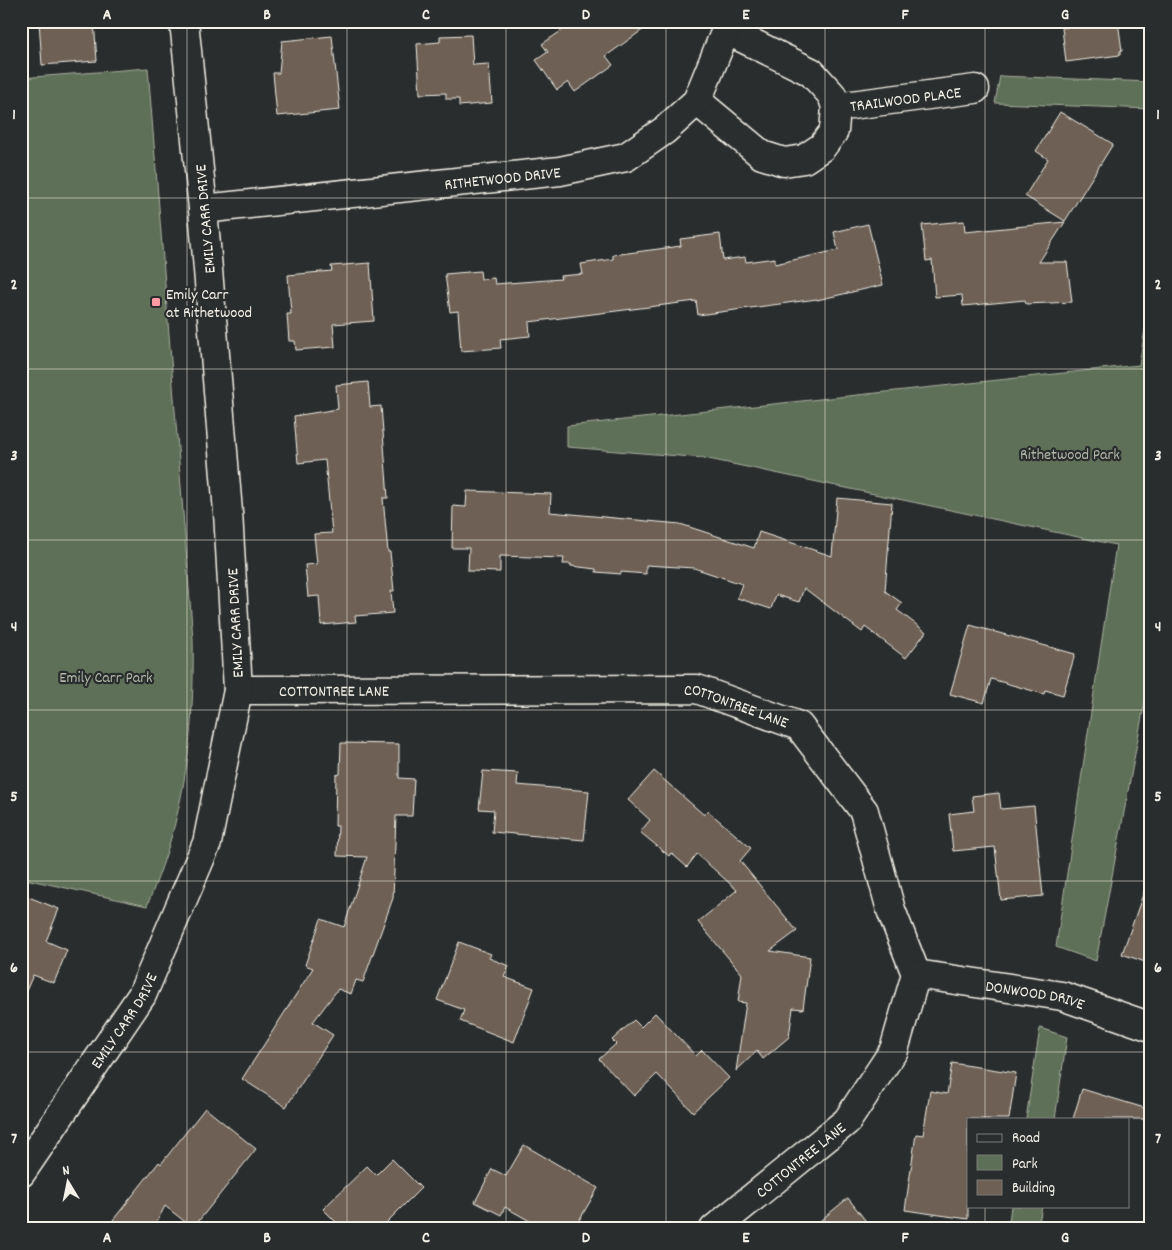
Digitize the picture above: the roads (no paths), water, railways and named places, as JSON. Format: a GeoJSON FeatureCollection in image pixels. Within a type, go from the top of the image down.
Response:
{"type":"FeatureCollection","features":[{"type":"Feature","properties":{"kind":"street","name":"EMILY CARR DRIVE"},"geometry":{"type":"LineString","coordinates":[[21,1173],[142,995],[207,843],[238,690],[228,512],[203,209],[184,21]]}},
{"type":"Feature","properties":{"kind":"street","name":"RITHETWOOD DRIVE"},"geometry":{"type":"LineString","coordinates":[[203,209],[560,171],[626,157],[665,130],[697,101],[726,25]]}},
{"type":"Feature","properties":{"kind":"street","name":"TRAILWOOD PLACE"},"geometry":{"type":"LineString","coordinates":[[697,101],[762,155],[784,162],[804,159],[822,147],[834,131],[836,107],[832,94],[811,72],[726,25]]}},
{"type":"Feature","properties":{"kind":"street","name":"TRAILWOOD PLACE"},"geometry":{"type":"LineString","coordinates":[[836,107],[975,89]]}},
{"type":"Feature","properties":{"kind":"street","name":"COTTONTREE LANE"},"geometry":{"type":"LineString","coordinates":[[238,690],[697,689],[799,726],[864,811],[891,910],[916,974],[894,1050],[847,1121],[714,1229]]}},
{"type":"Feature","properties":{"kind":"street","name":"DONWOOD DRIVE"},"geometry":{"type":"LineString","coordinates":[[916,974],[1062,996],[1151,1027]]}},
{"type":"Feature","properties":{"kind":"place","name":"Emily Carr at Rithetwood"},"geometry":{"type":"Point","coordinates":[156,302]}},
{"type":"Feature","properties":{"kind":"park label","name":"Rithetwood Park"},"geometry":{"type":"Point","coordinates":[1070,453]}},
{"type":"Feature","properties":{"kind":"park label","name":"Emily Carr Park"},"geometry":{"type":"Point","coordinates":[106,676]}}]}
